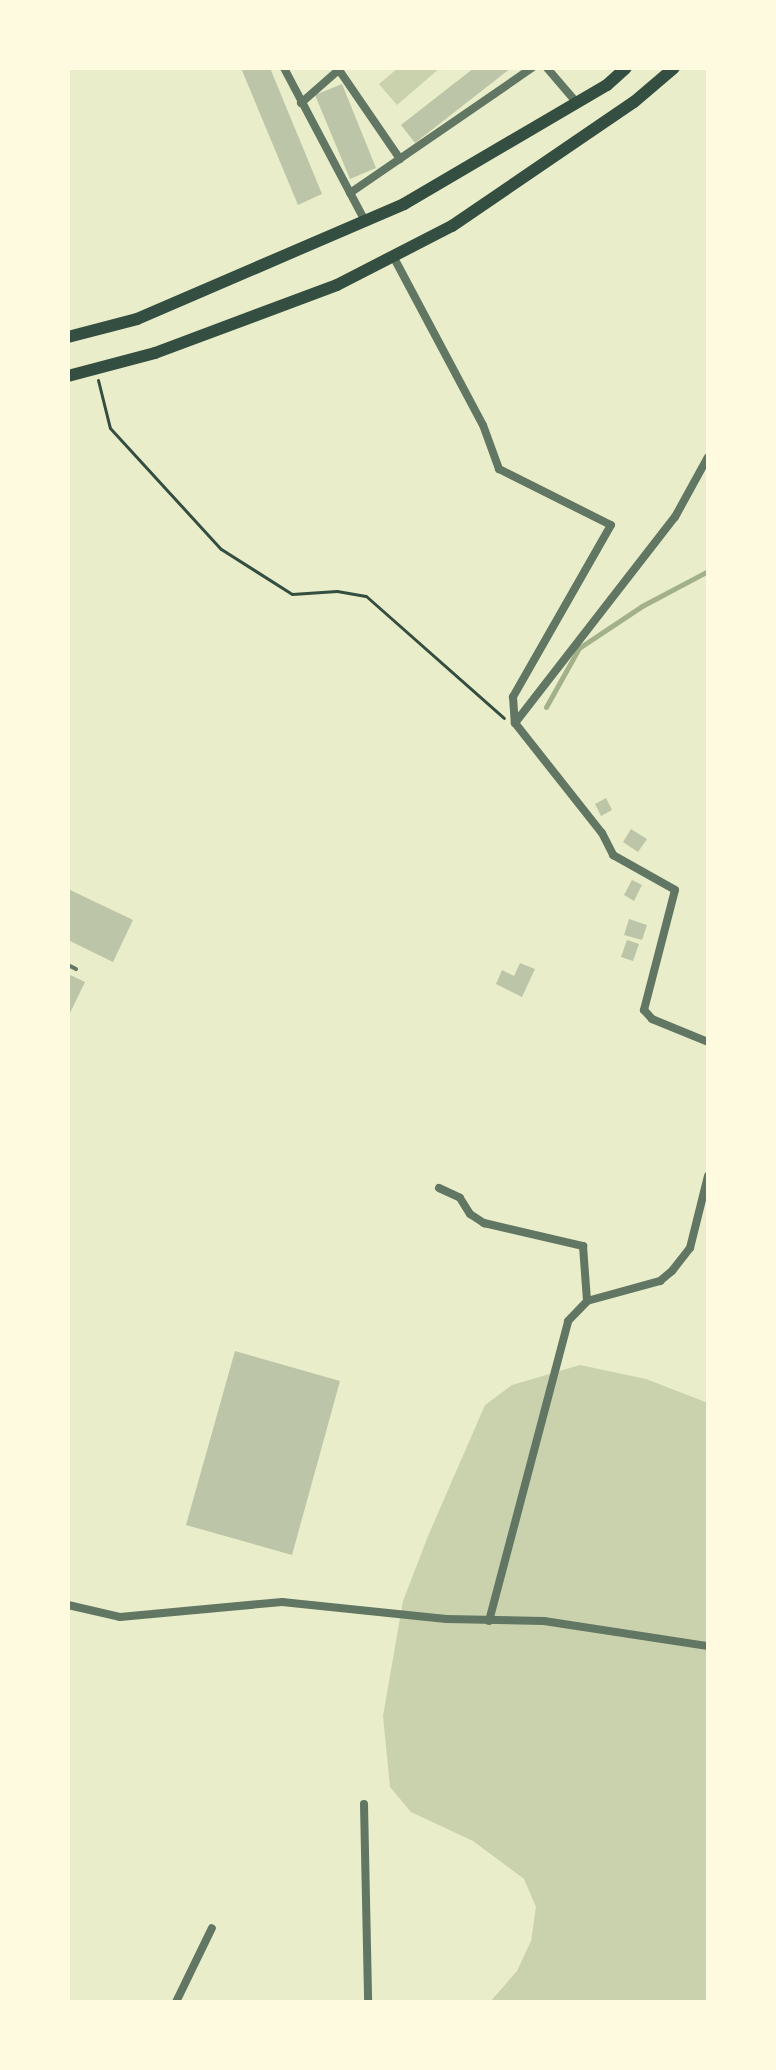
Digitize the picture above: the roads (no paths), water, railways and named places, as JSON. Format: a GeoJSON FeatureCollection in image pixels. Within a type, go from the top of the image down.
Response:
{"type":"FeatureCollection","features":[{"type":"Feature","properties":{"kind":"main road"},"geometry":{"type":"LineString","coordinates":[[68,337],[137,319],[404,204],[577,103],[626,68]]}},
{"type":"Feature","properties":{"kind":"main road"},"geometry":{"type":"LineString","coordinates":[[68,376],[155,353],[337,285],[452,226],[634,102],[674,68]]}},
{"type":"Feature","properties":{"kind":"street"},"geometry":{"type":"LineString","coordinates":[[284,68],[365,221]]}},
{"type":"Feature","properties":{"kind":"street"},"geometry":{"type":"LineString","coordinates":[[350,193],[532,68]]}},
{"type":"Feature","properties":{"kind":"street"},"geometry":{"type":"LineString","coordinates":[[547,68],[577,103]]}},
{"type":"Feature","properties":{"kind":"street"},"geometry":{"type":"LineString","coordinates":[[301,103],[340,69],[400,159]]}},
{"type":"Feature","properties":{"kind":"street"},"geometry":{"type":"LineString","coordinates":[[393,256],[483,425],[499,469],[611,525],[513,697],[515,723],[602,833],[613,855],[675,890],[644,1010],[652,1019],[708,1042]]}},
{"type":"Feature","properties":{"kind":"street"},"geometry":{"type":"LineString","coordinates":[[515,723],[675,517],[708,457]]}},
{"type":"Feature","properties":{"kind":"street"},"geometry":{"type":"LineString","coordinates":[[489,1621],[568,1321],[587,1301],[660,1281],[672,1271],[690,1248],[708,1176]]}},
{"type":"Feature","properties":{"kind":"street"},"geometry":{"type":"LineString","coordinates":[[439,1188],[460,1198],[470,1214],[484,1223],[583,1246],[587,1301]]}},
{"type":"Feature","properties":{"kind":"street"},"geometry":{"type":"LineString","coordinates":[[68,1605],[120,1617],[282,1602],[489,1621],[544,1621],[708,1646]]}},
{"type":"Feature","properties":{"kind":"street"},"geometry":{"type":"LineString","coordinates":[[364,1804],[368,2002]]}},
{"type":"Feature","properties":{"kind":"street"},"geometry":{"type":"LineString","coordinates":[[176,2002],[212,1928]]}},
{"type":"Feature","properties":{"kind":"lane"},"geometry":{"type":"LineString","coordinates":[[68,965],[76,969]]}},
{"type":"Feature","properties":{"kind":"waterway"},"geometry":{"type":"LineString","coordinates":[[546,707],[579,648],[642,606],[708,571]]}}]}
